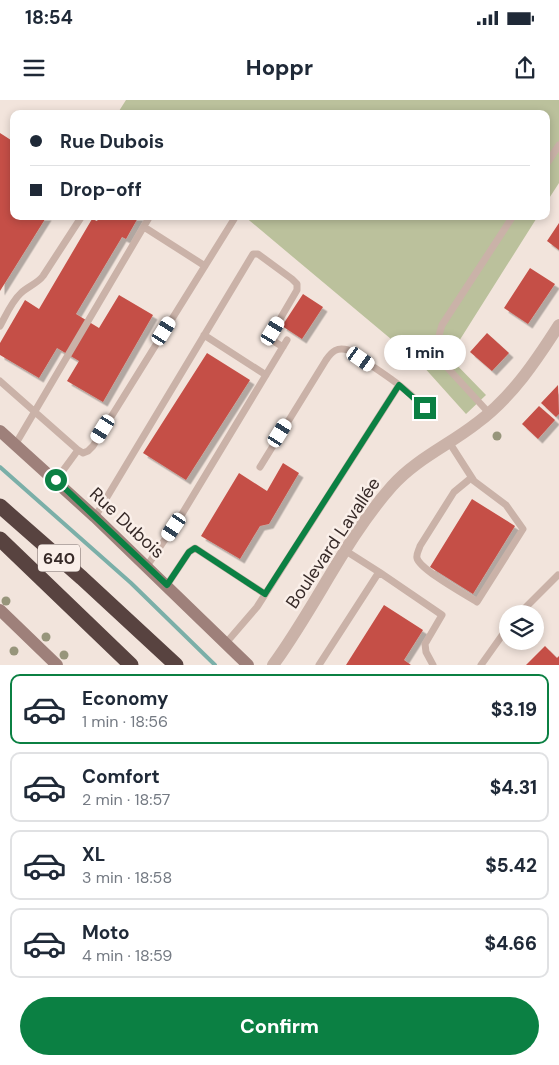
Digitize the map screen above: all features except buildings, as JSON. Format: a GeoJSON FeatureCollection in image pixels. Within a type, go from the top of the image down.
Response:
{"type":"FeatureCollection","features":[{"type":"Feature","properties":{"kind":"highway","name":"640"},"geometry":{"type":"LineString","coordinates":[[0,506],[176,665]]}},
{"type":"Feature","properties":{"kind":"highway","name":"640"},"geometry":{"type":"LineString","coordinates":[[0,541],[131,665]]}},
{"type":"Feature","properties":{"kind":"street","name":"Boulevard Lavallée"},"geometry":{"type":"LineString","coordinates":[[273,665],[378,503],[396,481],[415,464],[489,413],[507,396],[527,372],[559,325]]}},
{"type":"Feature","properties":{"kind":"street","name":"Rue Dubois"},"geometry":{"type":"LineString","coordinates":[[0,431],[95,516],[248,665]]}},
{"type":"Feature","properties":{"kind":"street"},"geometry":{"type":"LineString","coordinates":[[0,610],[57,665]]}},
{"type":"Feature","properties":{"kind":"lane"},"geometry":{"type":"LineString","coordinates":[[550,159],[559,145]]}},
{"type":"Feature","properties":{"kind":"lane"},"geometry":{"type":"LineString","coordinates":[[0,326],[19,295],[43,276],[79,220]]}},
{"type":"Feature","properties":{"kind":"lane"},"geometry":{"type":"LineString","coordinates":[[15,444],[148,220]]}},
{"type":"Feature","properties":{"kind":"lane"},"geometry":{"type":"LineString","coordinates":[[0,381],[78,450],[83,453],[88,451],[93,446],[234,220]]}},
{"type":"Feature","properties":{"kind":"lane"},"geometry":{"type":"LineString","coordinates":[[489,413],[444,364],[439,356],[438,336],[442,325],[510,220]]}},
{"type":"Feature","properties":{"kind":"lane"},"geometry":{"type":"LineString","coordinates":[[144,227],[205,266]]}},
{"type":"Feature","properties":{"kind":"lane"},"geometry":{"type":"LineString","coordinates":[[95,516],[254,254],[258,254],[297,284],[297,290],[273,331],[272,336],[275,342],[283,347]]}},
{"type":"Feature","properties":{"kind":"lane"},"geometry":{"type":"LineString","coordinates":[[204,335],[266,375]]}},
{"type":"Feature","properties":{"kind":"lane"},"geometry":{"type":"LineString","coordinates":[[147,566],[182,514],[287,340]]}},
{"type":"Feature","properties":{"kind":"lane"},"geometry":{"type":"LineString","coordinates":[[260,466],[321,367],[330,354],[341,348],[348,350],[399,385],[425,408],[431,416]]}},
{"type":"Feature","properties":{"kind":"lane"},"geometry":{"type":"LineString","coordinates":[[226,643],[244,624],[265,594],[399,385]]}},
{"type":"Feature","properties":{"kind":"lane"},"geometry":{"type":"LineString","coordinates":[[449,442],[471,478],[506,505],[523,529],[477,602],[429,572],[420,564],[417,558],[420,546],[454,492],[471,478]]}},
{"type":"Feature","properties":{"kind":"lane"},"geometry":{"type":"LineString","coordinates":[[56,480],[78,450]]}},
{"type":"Feature","properties":{"kind":"lane"},"geometry":{"type":"LineString","coordinates":[[167,585],[189,552],[195,548],[265,594]]}},
{"type":"Feature","properties":{"kind":"lane"},"geometry":{"type":"LineString","coordinates":[[346,551],[442,615],[425,644],[426,652],[433,665]]}},
{"type":"Feature","properties":{"kind":"lane"},"geometry":{"type":"LineString","coordinates":[[319,665],[378,572]]}},
{"type":"Feature","properties":{"kind":"lane"},"geometry":{"type":"LineString","coordinates":[[528,605],[558,575]]}},
{"type":"Feature","properties":{"kind":"lane"},"geometry":{"type":"LineString","coordinates":[[481,665],[499,640]]}},
{"type":"Feature","properties":{"kind":"green space"},"geometry":{"type":"Polygon","coordinates":[[[126,100],[559,100],[559,183],[550,197],[550,110],[120,110],[126,100]]]}},
{"type":"Feature","properties":{"kind":"green space"},"geometry":{"type":"Polygon","coordinates":[[[249,220],[535,220],[449,357],[486,395],[466,414],[422,365],[249,220]]]}},
{"type":"Feature","properties":{"kind":"waterway"},"geometry":{"type":"LineString","coordinates":[[0,467],[131,583],[215,665]]}},
{"type":"Feature","properties":{"kind":"route"},"geometry":{"type":"LineString","coordinates":[[56,480],[167,585],[185,557],[195,548],[265,594],[399,385],[425,408]]}}]}
